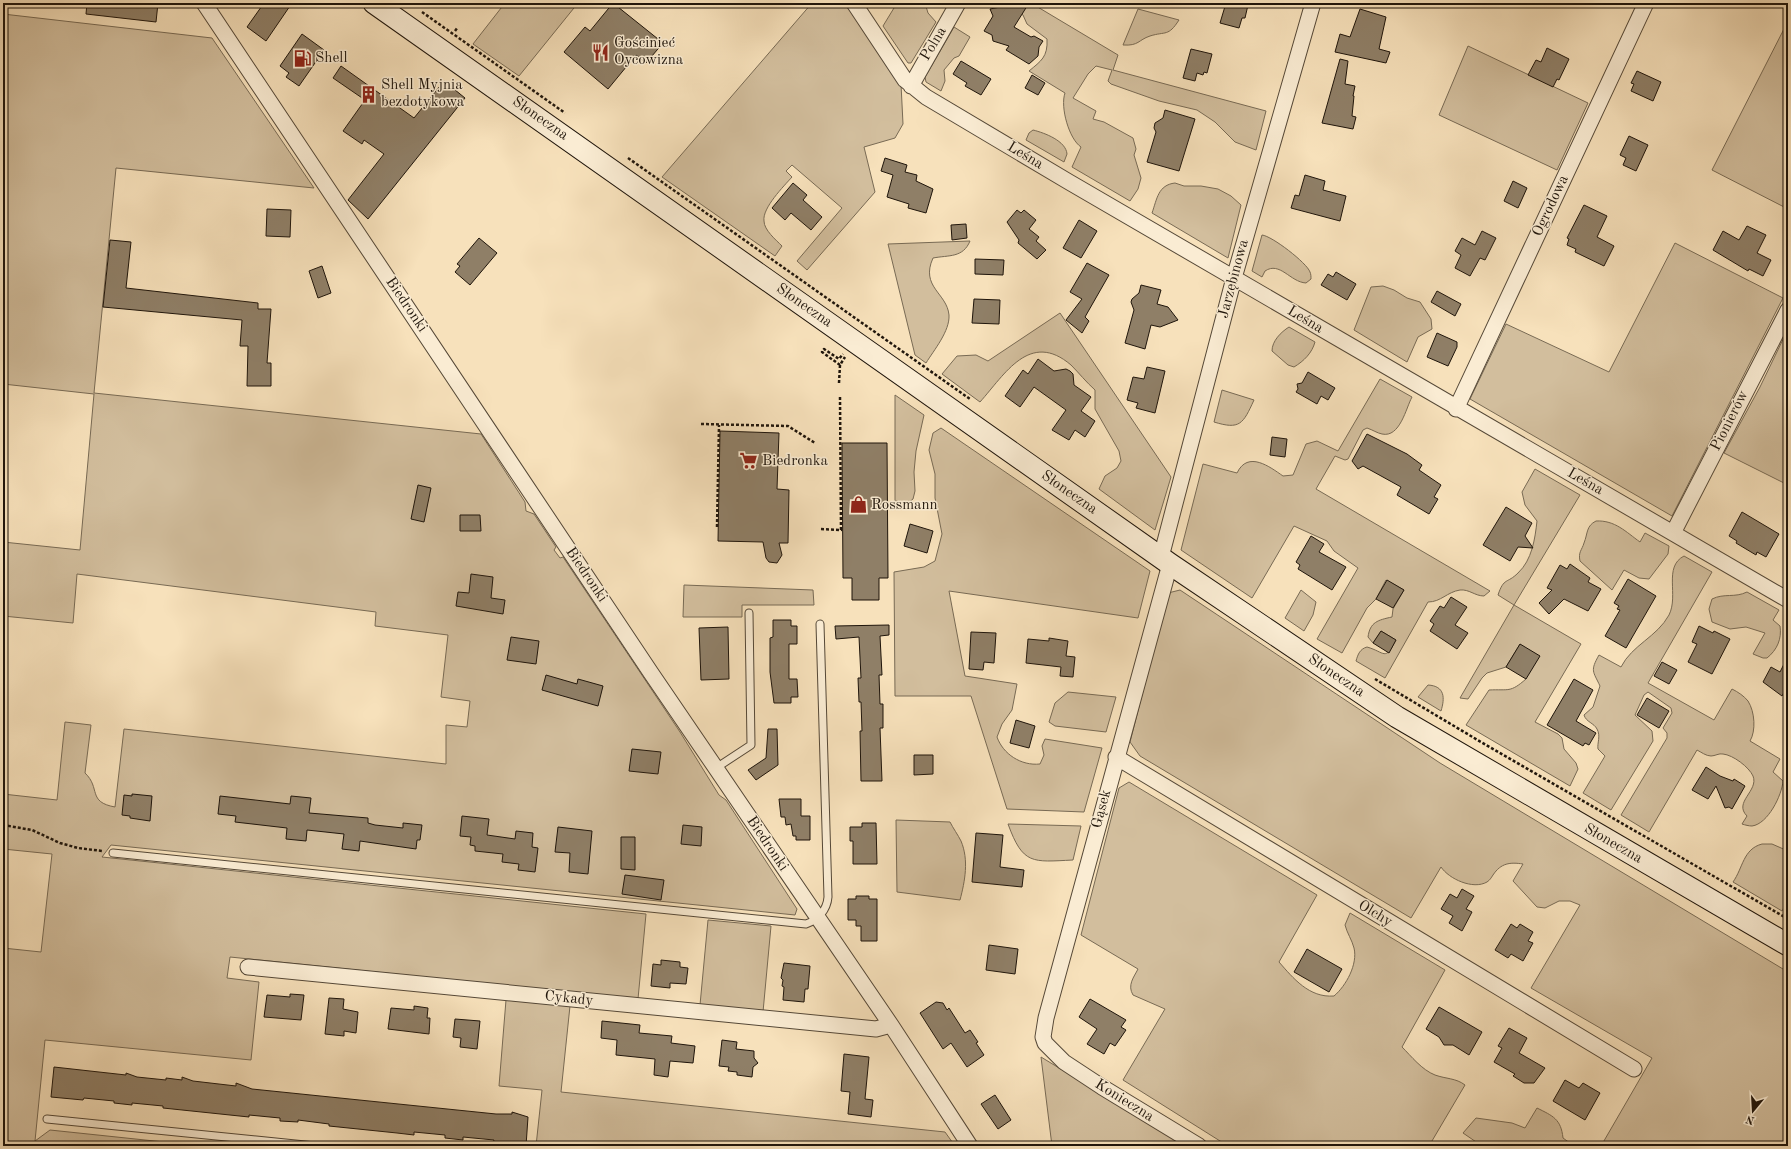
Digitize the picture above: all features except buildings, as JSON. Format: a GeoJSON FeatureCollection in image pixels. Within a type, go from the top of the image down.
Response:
{"type":"FeatureCollection","features":[{"type":"Feature","properties":{"kind":"main road","name":"Słoneczna"},"geometry":{"type":"LineString","coordinates":[[374,3],[1165,560],[1394,715],[1788,945]]}},
{"type":"Feature","properties":{"kind":"street","name":"Biedronki"},"geometry":{"type":"LineString","coordinates":[[204,3],[970,1146]]}},
{"type":"Feature","properties":{"kind":"street","name":"Leśna"},"geometry":{"type":"LineString","coordinates":[[854,3],[905,80],[911,86],[999,141],[1788,600]]}},
{"type":"Feature","properties":{"kind":"street","name":"Polna"},"geometry":{"type":"LineString","coordinates":[[911,86],[958,3]]}},
{"type":"Feature","properties":{"kind":"street","name":"Jarzębinowa"},"geometry":{"type":"LineString","coordinates":[[1165,560],[1234,278],[1313,3]]}},
{"type":"Feature","properties":{"kind":"street","name":"Ogrodowa"},"geometry":{"type":"LineString","coordinates":[[1456,408],[1646,3]]}},
{"type":"Feature","properties":{"kind":"street","name":"Pionierów"},"geometry":{"type":"LineString","coordinates":[[1673,533],[1788,310]]}},
{"type":"Feature","properties":{"kind":"street","name":"Gąsek"},"geometry":{"type":"LineString","coordinates":[[1053,1052],[1043,1037],[1045,1023],[1116,757],[1165,560]]}},
{"type":"Feature","properties":{"kind":"street","name":"Olchy"},"geometry":{"type":"LineString","coordinates":[[1116,757],[1634,1069]]}},
{"type":"Feature","properties":{"kind":"street","name":"Cykady"},"geometry":{"type":"LineString","coordinates":[[248,967],[876,1030],[890,1026]]}},
{"type":"Feature","properties":{"kind":"street","name":"Konieczna"},"geometry":{"type":"LineString","coordinates":[[1053,1052],[1064,1062],[1102,1087],[1199,1146]]}},
{"type":"Feature","properties":{"kind":"lane"},"geometry":{"type":"LineString","coordinates":[[716,768],[751,745],[749,613]]}},
{"type":"Feature","properties":{"kind":"lane"},"geometry":{"type":"LineString","coordinates":[[113,853],[806,924],[826,909],[828,897],[820,624]]}},
{"type":"Feature","properties":{"kind":"lane"},"geometry":{"type":"LineString","coordinates":[[47,1119],[315,1146]]}},
{"type":"Feature","properties":{"kind":"path"},"geometry":{"type":"LineString","coordinates":[[421,12],[571,118]]}},
{"type":"Feature","properties":{"kind":"path"},"geometry":{"type":"LineString","coordinates":[[455,31],[458,27]]}},
{"type":"Feature","properties":{"kind":"path"},"geometry":{"type":"LineString","coordinates":[[622,154],[850,314]]}},
{"type":"Feature","properties":{"kind":"path"},"geometry":{"type":"LineString","coordinates":[[840,365],[822,352],[824,349],[839,359],[843,354]]}},
{"type":"Feature","properties":{"kind":"path"},"geometry":{"type":"LineString","coordinates":[[839,383],[840,365],[846,356]]}},
{"type":"Feature","properties":{"kind":"path"},"geometry":{"type":"LineString","coordinates":[[821,530],[841,530],[840,397]]}},
{"type":"Feature","properties":{"kind":"path"},"geometry":{"type":"LineString","coordinates":[[701,424],[788,426],[815,443]]}},
{"type":"Feature","properties":{"kind":"path"},"geometry":{"type":"LineString","coordinates":[[717,527],[720,425]]}},
{"type":"Feature","properties":{"kind":"path"},"geometry":{"type":"LineString","coordinates":[[1370,676],[1486,745],[1788,919]]}},
{"type":"Feature","properties":{"kind":"path"},"geometry":{"type":"LineString","coordinates":[[3,825],[32,830],[60,843],[78,848],[113,853]]}},
{"type":"Feature","properties":{"kind":"shaded area"},"geometry":{"type":"Polygon","coordinates":[[[505,3],[578,3],[519,76],[473,44],[505,3]]]}},
{"type":"Feature","properties":{"kind":"shaded area"},"geometry":{"type":"Polygon","coordinates":[[[812,3],[845,3],[901,84],[903,124],[895,138],[864,147],[875,192],[807,270],[797,261],[842,208],[792,165],[786,171],[792,177],[774,198],[764,216],[766,228],[782,246],[775,256],[662,177],[812,3]]]}},
{"type":"Feature","properties":{"kind":"shaded area"},"geometry":{"type":"Polygon","coordinates":[[[897,3],[925,3],[928,13],[936,22],[911,63],[908,63],[883,26],[897,3]]]}},
{"type":"Feature","properties":{"kind":"shaded area"},"geometry":{"type":"Polygon","coordinates":[[[1008,3],[1031,3],[1118,55],[1113,70],[1266,111],[1256,150],[1235,142],[1215,122],[1197,110],[1159,101],[1111,84],[1108,81],[1112,70],[1096,66],[1088,74],[1073,98],[1096,111],[1093,119],[1104,122],[1133,138],[1136,149],[1134,155],[1141,178],[1138,189],[1130,201],[1072,167],[1081,147],[1069,130],[1064,106],[1065,93],[1029,71],[1043,58],[1046,50],[1047,39],[1027,24],[1023,15],[1008,3]]]}},
{"type":"Feature","properties":{"kind":"shaded area"},"geometry":{"type":"Polygon","coordinates":[[[1138,9],[1179,20],[1169,31],[1150,36],[1132,45],[1123,45],[1138,9]]]}},
{"type":"Feature","properties":{"kind":"shaded area"},"geometry":{"type":"Polygon","coordinates":[[[3,14],[212,38],[314,188],[116,168],[94,393],[481,434],[525,502],[526,511],[534,514],[556,547],[554,550],[560,558],[563,557],[680,732],[719,795],[726,800],[797,909],[795,915],[111,845],[102,857],[646,914],[638,999],[230,957],[227,978],[259,982],[251,1060],[45,1040],[35,1141],[50,1130],[202,1146],[3,1146],[3,948],[41,952],[52,854],[3,849],[3,794],[57,800],[65,722],[91,725],[85,773],[90,779],[97,798],[106,805],[115,807],[124,729],[446,764],[446,725],[467,727],[470,701],[441,697],[448,635],[375,626],[376,612],[77,574],[73,623],[3,616],[3,542],[80,550],[94,394],[3,384],[3,14]]]}},
{"type":"Feature","properties":{"kind":"shaded area"},"geometry":{"type":"Polygon","coordinates":[[[1786,25],[1788,26],[1788,209],[1712,170],[1786,25]]]}},
{"type":"Feature","properties":{"kind":"shaded area"},"geometry":{"type":"Polygon","coordinates":[[[954,27],[970,37],[959,56],[954,58],[944,70],[945,81],[941,91],[926,82],[925,77],[954,27]]]}},
{"type":"Feature","properties":{"kind":"shaded area"},"geometry":{"type":"Polygon","coordinates":[[[1468,46],[1588,103],[1557,170],[1439,115],[1468,46]]]}},
{"type":"Feature","properties":{"kind":"shaded area"},"geometry":{"type":"Polygon","coordinates":[[[1033,130],[1049,135],[1063,145],[1067,154],[1064,162],[1026,140],[1029,133],[1033,130]]]}},
{"type":"Feature","properties":{"kind":"shaded area"},"geometry":{"type":"Polygon","coordinates":[[[1175,183],[1184,186],[1201,186],[1218,189],[1231,196],[1241,205],[1228,258],[1152,213],[1157,198],[1162,190],[1169,184],[1175,183]]]}},
{"type":"Feature","properties":{"kind":"shaded area"},"geometry":{"type":"Polygon","coordinates":[[[1262,235],[1281,245],[1303,263],[1310,273],[1311,279],[1306,283],[1300,282],[1280,270],[1275,269],[1265,271],[1262,277],[1252,271],[1262,235]]]}},
{"type":"Feature","properties":{"kind":"shaded area"},"geometry":{"type":"Polygon","coordinates":[[[970,241],[964,250],[955,255],[933,258],[930,268],[930,276],[935,289],[947,307],[949,321],[941,340],[926,363],[915,355],[888,244],[970,241]]]}},
{"type":"Feature","properties":{"kind":"shaded area"},"geometry":{"type":"Polygon","coordinates":[[[1675,243],[1783,298],[1672,516],[1470,399],[1506,324],[1609,372],[1675,243]]]}},
{"type":"Feature","properties":{"kind":"shaded area"},"geometry":{"type":"Polygon","coordinates":[[[1383,286],[1394,290],[1407,298],[1420,302],[1431,319],[1432,329],[1418,337],[1407,362],[1354,330],[1371,287],[1383,286]]]}},
{"type":"Feature","properties":{"kind":"shaded area"},"geometry":{"type":"Polygon","coordinates":[[[1060,313],[1171,477],[1155,530],[1099,489],[1105,476],[1117,468],[1121,461],[1119,451],[1095,409],[1095,390],[1071,365],[1056,355],[1043,352],[1031,354],[1020,360],[1009,369],[980,402],[942,374],[957,356],[976,355],[988,361],[1060,313]]]}},
{"type":"Feature","properties":{"kind":"shaded area"},"geometry":{"type":"Polygon","coordinates":[[[1289,327],[1315,342],[1312,350],[1307,356],[1294,367],[1288,365],[1272,351],[1272,347],[1278,337],[1289,327]]]}},
{"type":"Feature","properties":{"kind":"shaded area"},"geometry":{"type":"Polygon","coordinates":[[[1788,329],[1788,485],[1724,453],[1760,387],[1788,329]]]}},
{"type":"Feature","properties":{"kind":"shaded area"},"geometry":{"type":"Polygon","coordinates":[[[1380,379],[1412,397],[1402,421],[1398,427],[1388,434],[1380,434],[1367,428],[1363,430],[1348,459],[1345,460],[1335,456],[1316,489],[1490,591],[1484,596],[1460,590],[1433,602],[1428,602],[1385,678],[1356,661],[1360,652],[1367,647],[1384,654],[1387,653],[1392,647],[1396,640],[1381,631],[1373,643],[1368,637],[1369,632],[1376,622],[1392,617],[1393,609],[1404,590],[1386,580],[1376,599],[1367,608],[1342,653],[1317,639],[1358,568],[1334,551],[1327,541],[1294,526],[1252,598],[1181,550],[1203,464],[1237,473],[1247,462],[1253,461],[1272,468],[1283,476],[1293,475],[1306,444],[1317,441],[1338,451],[1380,379]]]}},
{"type":"Feature","properties":{"kind":"shaded area"},"geometry":{"type":"Polygon","coordinates":[[[1222,390],[1254,400],[1247,415],[1240,423],[1230,425],[1214,422],[1222,390]]]}},
{"type":"Feature","properties":{"kind":"shaded area"},"geometry":{"type":"Polygon","coordinates":[[[895,395],[924,415],[916,451],[914,472],[915,491],[913,499],[908,503],[895,501],[895,395]]]}},
{"type":"Feature","properties":{"kind":"shaded area"},"geometry":{"type":"Polygon","coordinates":[[[941,428],[1150,571],[1138,618],[949,591],[965,676],[1017,684],[1012,710],[1002,724],[997,737],[1008,754],[1026,763],[1040,764],[1044,755],[1042,746],[1045,739],[1102,748],[1084,812],[1007,809],[971,696],[895,696],[894,572],[924,567],[935,561],[942,534],[935,498],[935,474],[929,450],[933,433],[941,428]]]}},
{"type":"Feature","properties":{"kind":"shaded area"},"geometry":{"type":"Polygon","coordinates":[[[1535,469],[1580,495],[1514,605],[1498,595],[1504,583],[1523,568],[1530,556],[1537,521],[1525,505],[1522,492],[1535,469]]]}},
{"type":"Feature","properties":{"kind":"shaded area"},"geometry":{"type":"Polygon","coordinates":[[[1596,521],[1609,522],[1640,542],[1645,533],[1669,546],[1668,554],[1649,579],[1639,578],[1624,570],[1612,590],[1580,561],[1580,553],[1590,525],[1596,521]]]}},
{"type":"Feature","properties":{"kind":"shaded area"},"geometry":{"type":"Polygon","coordinates":[[[1684,556],[1712,572],[1648,683],[1714,720],[1732,689],[1745,697],[1748,701],[1752,710],[1754,721],[1750,741],[1780,759],[1773,772],[1783,781],[1780,794],[1769,815],[1758,824],[1752,826],[1742,824],[1747,816],[1743,811],[1744,801],[1753,787],[1754,781],[1751,773],[1736,759],[1727,755],[1722,754],[1709,756],[1697,750],[1649,832],[1621,815],[1667,738],[1667,733],[1663,728],[1672,713],[1671,708],[1648,692],[1644,695],[1635,715],[1652,731],[1653,741],[1611,810],[1583,793],[1605,756],[1598,749],[1599,734],[1597,729],[1586,719],[1584,715],[1593,707],[1600,686],[1594,674],[1594,664],[1599,655],[1621,667],[1631,653],[1664,623],[1672,607],[1674,567],[1684,556]]]}},
{"type":"Feature","properties":{"kind":"shaded area"},"geometry":{"type":"Polygon","coordinates":[[[684,585],[813,590],[814,605],[742,605],[742,617],[683,617],[684,585]]]}},
{"type":"Feature","properties":{"kind":"shaded area"},"geometry":{"type":"Polygon","coordinates":[[[1180,590],[1440,763],[1788,972],[1788,1146],[1601,1146],[1652,1058],[1531,988],[1580,905],[1570,901],[1559,901],[1545,908],[1537,907],[1513,881],[1523,864],[1506,864],[1499,868],[1487,882],[1475,885],[1455,879],[1441,867],[1411,918],[1140,756],[1130,742],[1168,593],[1180,590]]]}},
{"type":"Feature","properties":{"kind":"shaded area"},"geometry":{"type":"Polygon","coordinates":[[[1301,590],[1316,602],[1313,615],[1304,631],[1285,618],[1301,590]]]}},
{"type":"Feature","properties":{"kind":"shaded area"},"geometry":{"type":"Polygon","coordinates":[[[1747,592],[1779,610],[1773,620],[1780,626],[1778,644],[1767,658],[1753,654],[1765,633],[1746,627],[1730,629],[1712,622],[1709,609],[1712,599],[1747,592]]]}},
{"type":"Feature","properties":{"kind":"shaded area"},"geometry":{"type":"Polygon","coordinates":[[[1514,605],[1581,644],[1535,722],[1558,734],[1562,738],[1564,749],[1576,763],[1578,769],[1570,786],[1466,725],[1489,690],[1505,690],[1513,688],[1526,679],[1520,644],[1506,667],[1487,673],[1468,699],[1460,698],[1514,605]]]}},
{"type":"Feature","properties":{"kind":"shaded area"},"geometry":{"type":"Polygon","coordinates":[[[1428,685],[1434,686],[1441,690],[1443,702],[1441,711],[1418,697],[1428,685]]]}},
{"type":"Feature","properties":{"kind":"shaded area"},"geometry":{"type":"Polygon","coordinates":[[[1068,692],[1116,697],[1106,732],[1055,726],[1049,722],[1055,703],[1068,692]]]}},
{"type":"Feature","properties":{"kind":"shaded area"},"geometry":{"type":"Polygon","coordinates":[[[1129,782],[1317,895],[1279,962],[1302,986],[1317,994],[1334,996],[1347,981],[1353,968],[1355,954],[1345,925],[1350,913],[1445,970],[1402,1047],[1430,1073],[1458,1081],[1465,1085],[1429,1146],[1228,1146],[1123,1080],[1165,1009],[1133,995],[1131,991],[1131,984],[1138,969],[1081,935],[1119,788],[1129,782]]]}},
{"type":"Feature","properties":{"kind":"shaded area"},"geometry":{"type":"Polygon","coordinates":[[[896,820],[950,822],[961,841],[966,863],[965,878],[960,900],[897,892],[896,820]]]}},
{"type":"Feature","properties":{"kind":"shaded area"},"geometry":{"type":"Polygon","coordinates":[[[1008,824],[1081,826],[1073,860],[1048,861],[1031,858],[1024,854],[1019,847],[1008,824]]]}},
{"type":"Feature","properties":{"kind":"shaded area"},"geometry":{"type":"Polygon","coordinates":[[[1762,844],[1772,844],[1788,851],[1788,900],[1782,911],[1733,882],[1747,855],[1756,846],[1762,844]]]}},
{"type":"Feature","properties":{"kind":"shaded area"},"geometry":{"type":"Polygon","coordinates":[[[708,920],[771,926],[763,1012],[700,1005],[708,920]]]}},
{"type":"Feature","properties":{"kind":"shaded area"},"geometry":{"type":"Polygon","coordinates":[[[506,1000],[570,1006],[561,1092],[945,1132],[955,1146],[536,1146],[542,1090],[499,1086],[506,1000]]]}},
{"type":"Feature","properties":{"kind":"shaded area"},"geometry":{"type":"Polygon","coordinates":[[[1041,1057],[1174,1138],[1187,1146],[1052,1146],[1041,1057]]]}},
{"type":"Feature","properties":{"kind":"shaded area"},"geometry":{"type":"Polygon","coordinates":[[[1537,1108],[1548,1113],[1558,1122],[1563,1138],[1574,1146],[1482,1146],[1463,1133],[1476,1118],[1512,1123],[1525,1128],[1537,1108]]]}},
{"type":"Feature","properties":{"kind":"place","name":"Gościnieć Oycowizna"},"geometry":{"type":"Point","coordinates":[601,52]}},
{"type":"Feature","properties":{"kind":"place","name":"Shell"},"geometry":{"type":"Point","coordinates":[302,58]}},
{"type":"Feature","properties":{"kind":"place","name":"Shell Myjnia bezdotykowa"},"geometry":{"type":"Point","coordinates":[368,94]}},
{"type":"Feature","properties":{"kind":"place","name":"Biedronka"},"geometry":{"type":"Point","coordinates":[749,461]}},
{"type":"Feature","properties":{"kind":"place","name":"Rossmann"},"geometry":{"type":"Point","coordinates":[858,505]}}]}
